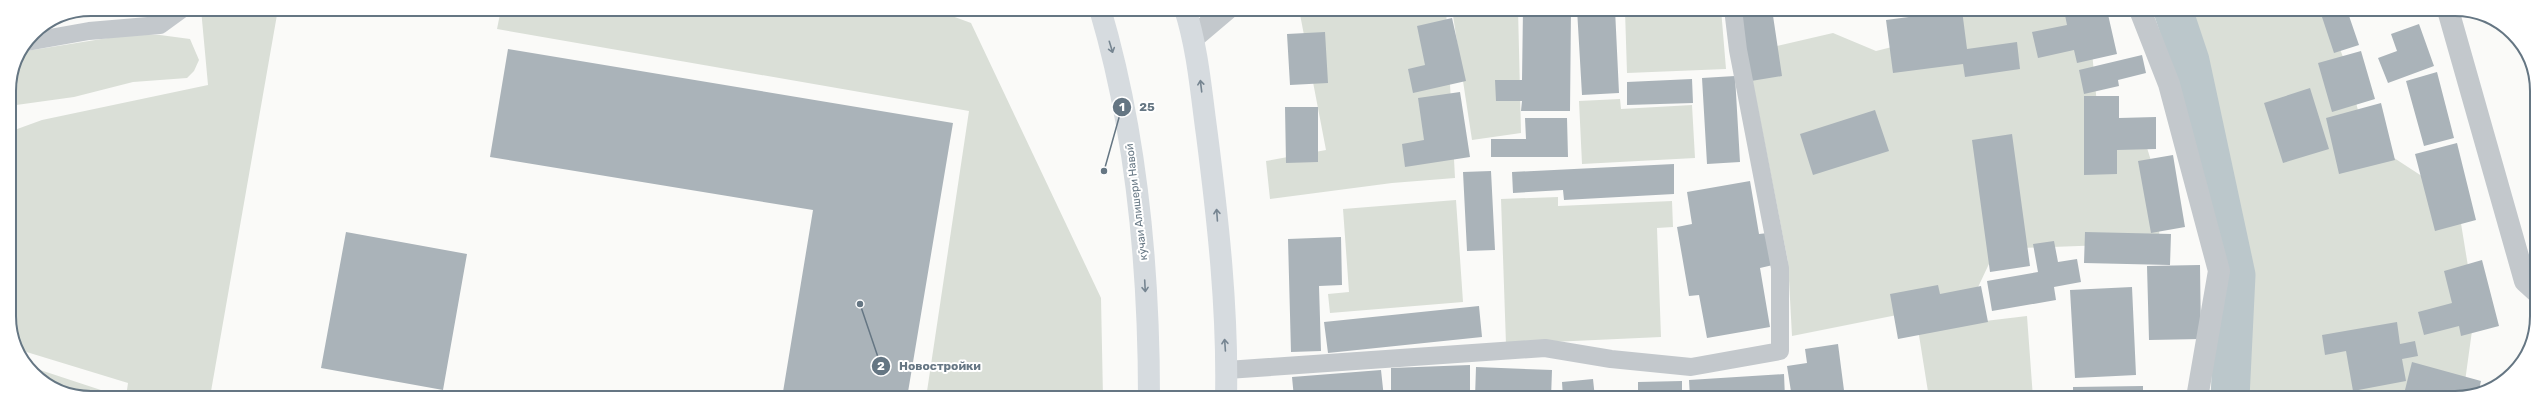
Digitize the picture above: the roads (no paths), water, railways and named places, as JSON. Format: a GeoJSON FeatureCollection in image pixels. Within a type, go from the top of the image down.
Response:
{"type":"FeatureCollection","features":[{"type":"Feature","properties":{"kind":"street","name":"кӯчаи Алишери Навоӣ"},"geometry":{"type":"LineString","coordinates":[[1102,16],[1116,63],[1133,168],[1145,282],[1150,391]]}},
{"type":"Feature","properties":{"kind":"street"},"geometry":{"type":"LineString","coordinates":[[1187,16],[1194,37],[1217,208],[1227,370],[1226,391]]}},
{"type":"Feature","properties":{"kind":"street"},"geometry":{"type":"LineString","coordinates":[[1194,37],[1219,16]]}},
{"type":"Feature","properties":{"kind":"street"},"geometry":{"type":"LineString","coordinates":[[2142,16],[2169,84],[2219,270],[2198,391]]}},
{"type":"Feature","properties":{"kind":"street"},"geometry":{"type":"LineString","coordinates":[[2450,16],[2525,281],[2530,286]]}},
{"type":"Feature","properties":{"kind":"lane"},"geometry":{"type":"LineString","coordinates":[[36,41],[89,32],[160,25],[172,16]]}},
{"type":"Feature","properties":{"kind":"lane"},"geometry":{"type":"LineString","coordinates":[[1227,370],[1545,348],[1611,359],[1691,367],[1780,350],[1780,268],[1738,50],[1734,16]]}},
{"type":"Feature","properties":{"kind":"waterway"},"geometry":{"type":"LineString","coordinates":[[2175,16],[2190,61],[2236,275],[2230,391]]}},
{"type":"Feature","properties":{"kind":"place","name":"25"},"geometry":{"type":"Point","coordinates":[1104,171]}},
{"type":"Feature","properties":{"kind":"place","name":"Новостройки"},"geometry":{"type":"Point","coordinates":[860,304]}}]}
